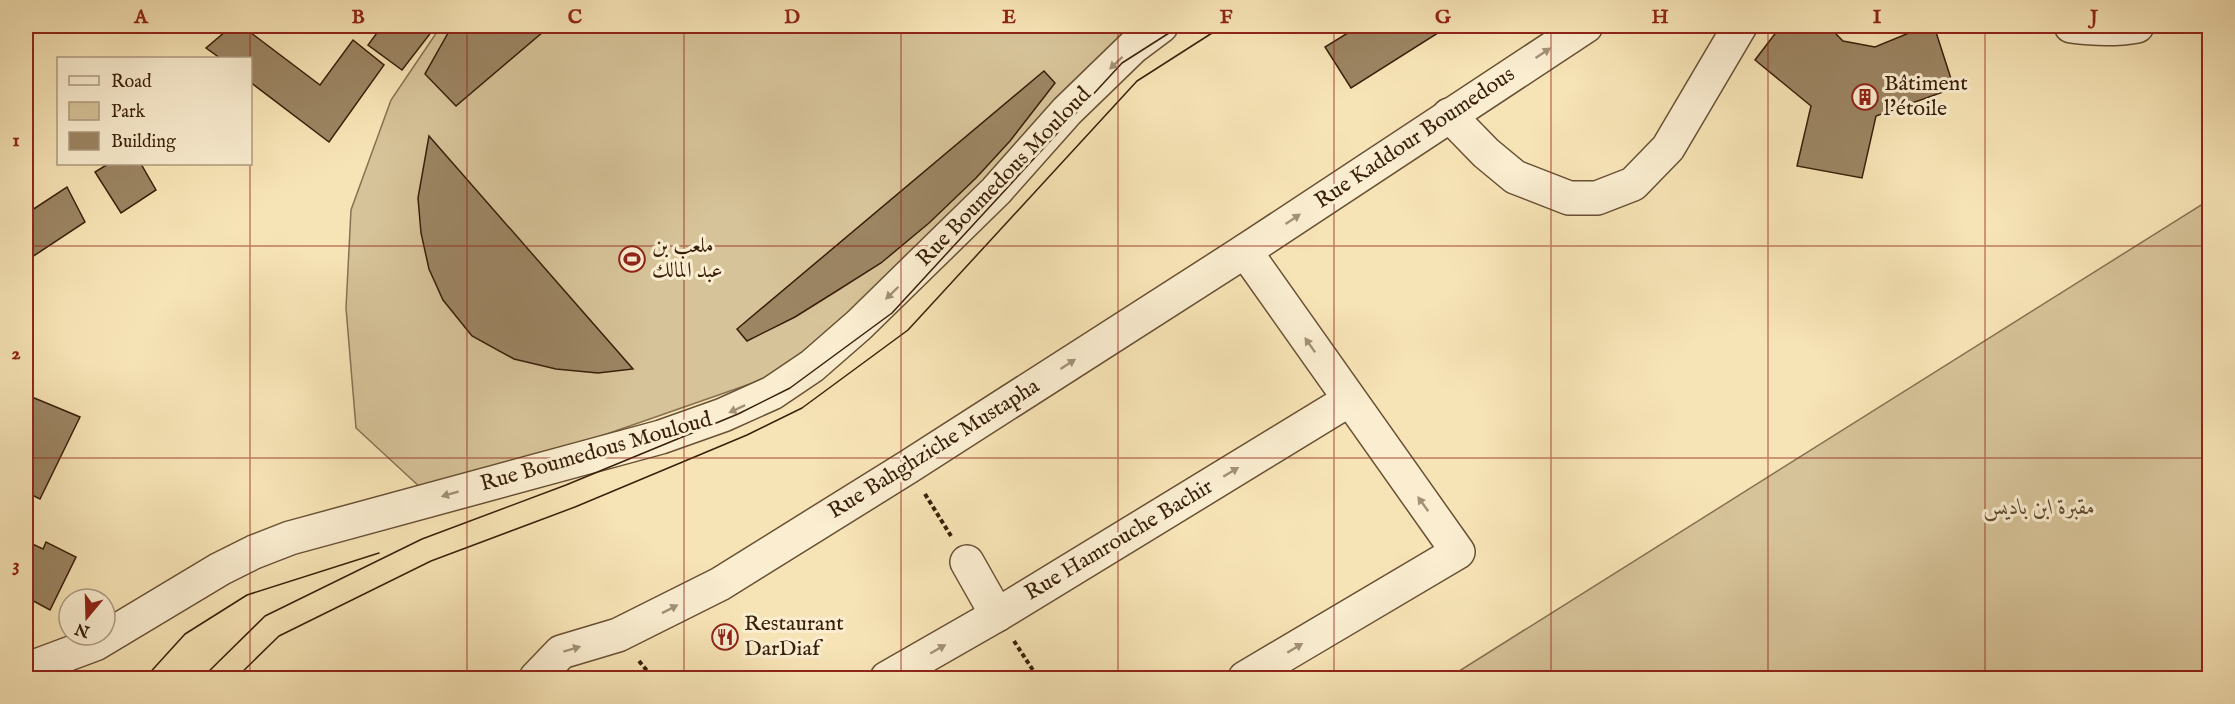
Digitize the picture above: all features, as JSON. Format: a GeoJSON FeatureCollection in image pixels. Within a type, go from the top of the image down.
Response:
{"type":"FeatureCollection","features":[{"type":"Feature","properties":{"kind":"street","name":"Rue Boumedous Mouloud"},"geometry":{"type":"LineString","coordinates":[[26,668],[95,644],[220,570],[254,552],[281,542],[661,437],[723,416],[772,393],[812,366],[859,325],[996,190],[1067,111],[1132,47],[1161,26]]}},
{"type":"Feature","properties":{"kind":"street","name":"Rue Kaddour Boumedous"},"geometry":{"type":"LineString","coordinates":[[1245,252],[1586,26]]}},
{"type":"Feature","properties":{"kind":"street"},"geometry":{"type":"LineString","coordinates":[[1449,116],[1486,153],[1515,177],[1569,198],[1597,198],[1633,184],[1668,148],[1740,26]]}},
{"type":"Feature","properties":{"kind":"street"},"geometry":{"type":"LineString","coordinates":[[2071,26],[2124,28],[2137,26]]}},
{"type":"Feature","properties":{"kind":"street"},"geometry":{"type":"LineString","coordinates":[[1245,252],[1458,552],[1245,678]]}},
{"type":"Feature","properties":{"kind":"street","name":"Rue Bahghziche Mustapha"},"geometry":{"type":"LineString","coordinates":[[536,678],[561,652],[618,635],[720,584],[1245,252]]}},
{"type":"Feature","properties":{"kind":"street","name":"Rue Hamrouche Bachir"},"geometry":{"type":"LineString","coordinates":[[887,678],[997,615],[1349,400]]}},
{"type":"Feature","properties":{"kind":"street"},"geometry":{"type":"LineString","coordinates":[[967,562],[997,615]]}},
{"type":"Feature","properties":{"kind":"path"},"geometry":{"type":"LineString","coordinates":[[908,467],[967,562]]}},
{"type":"Feature","properties":{"kind":"path"},"geometry":{"type":"LineString","coordinates":[[997,615],[1038,678]]}},
{"type":"Feature","properties":{"kind":"green space","name":"ملعب بن عبد المالك"},"geometry":{"type":"Polygon","coordinates":[[[441,26],[1150,26],[854,321],[773,376],[518,465],[422,489],[356,428],[346,308],[351,210],[391,100],[441,26]]]}},
{"type":"Feature","properties":{"kind":"green space","name":"مقبرة ابن باديس"},"geometry":{"type":"Polygon","coordinates":[[[2209,200],[2209,678],[1448,678],[2209,200]]]}},
{"type":"Feature","properties":{"kind":"building"},"geometry":{"type":"Polygon","coordinates":[[[232,26],[242,26],[320,85],[353,40],[384,65],[329,142],[252,84],[252,57],[219,57],[206,48],[232,26]]]}},
{"type":"Feature","properties":{"kind":"building"},"geometry":{"type":"Polygon","coordinates":[[[382,26],[436,26],[402,70],[368,45],[382,26]]]}},
{"type":"Feature","properties":{"kind":"building"},"geometry":{"type":"Polygon","coordinates":[[[452,26],[550,26],[456,106],[425,74],[452,26]]]}},
{"type":"Feature","properties":{"kind":"building"},"geometry":{"type":"Polygon","coordinates":[[[1359,26],[1449,26],[1351,88],[1325,47],[1359,26]]]}},
{"type":"Feature","properties":{"kind":"building","name":"Bâtiment l'étoile"},"geometry":{"type":"Polygon","coordinates":[[[1781,26],[1828,26],[1843,41],[1875,47],[1926,26],[1934,26],[1954,88],[1876,116],[1862,178],[1797,166],[1811,106],[1755,60],[1781,26]]]}},
{"type":"Feature","properties":{"kind":"building"},"geometry":{"type":"Polygon","coordinates":[[[1044,71],[1055,83],[1010,141],[976,178],[929,223],[881,263],[795,317],[747,341],[737,329],[1044,71]]]}},
{"type":"Feature","properties":{"kind":"building"},"geometry":{"type":"Polygon","coordinates":[[[429,136],[633,369],[598,373],[556,369],[514,359],[472,336],[443,300],[429,269],[421,233],[418,198],[429,136]]]}},
{"type":"Feature","properties":{"kind":"building"},"geometry":{"type":"Polygon","coordinates":[[[106,165],[142,165],[156,190],[121,213],[95,172],[106,165]]]}},
{"type":"Feature","properties":{"kind":"building"},"geometry":{"type":"Polygon","coordinates":[[[67,187],[85,222],[26,261],[26,214],[67,187]]]}},
{"type":"Feature","properties":{"kind":"building"},"geometry":{"type":"Polygon","coordinates":[[[27,395],[80,417],[40,499],[26,492],[27,395]]]}},
{"type":"Feature","properties":{"kind":"building"},"geometry":{"type":"Polygon","coordinates":[[[26,541],[43,549],[46,542],[76,557],[61,587],[57,587],[57,596],[50,610],[26,597],[26,541]]]}},
{"type":"Feature","properties":{"kind":"tram line"},"geometry":{"type":"LineString","coordinates":[[202,678],[265,616],[422,539],[566,485],[738,414],[790,388],[892,313],[1122,63],[1180,26]]}},
{"type":"Feature","properties":{"kind":"tram line"},"geometry":{"type":"LineString","coordinates":[[236,678],[279,636],[431,561],[575,507],[747,435],[802,408],[908,330],[1137,81],[1223,26]]}},
{"type":"Feature","properties":{"kind":"tram line"},"geometry":{"type":"LineString","coordinates":[[145,678],[185,634],[247,595],[379,553]]}},
{"type":"Feature","properties":{"kind":"place","name":"Bâtiment l'étoile"},"geometry":{"type":"Point","coordinates":[1865,97]}},
{"type":"Feature","properties":{"kind":"place","name":"ملعب بن عبد المالك"},"geometry":{"type":"Point","coordinates":[632,259]}},
{"type":"Feature","properties":{"kind":"place","name":"Restaurant DarDiaf"},"geometry":{"type":"Point","coordinates":[725,637]}}]}
